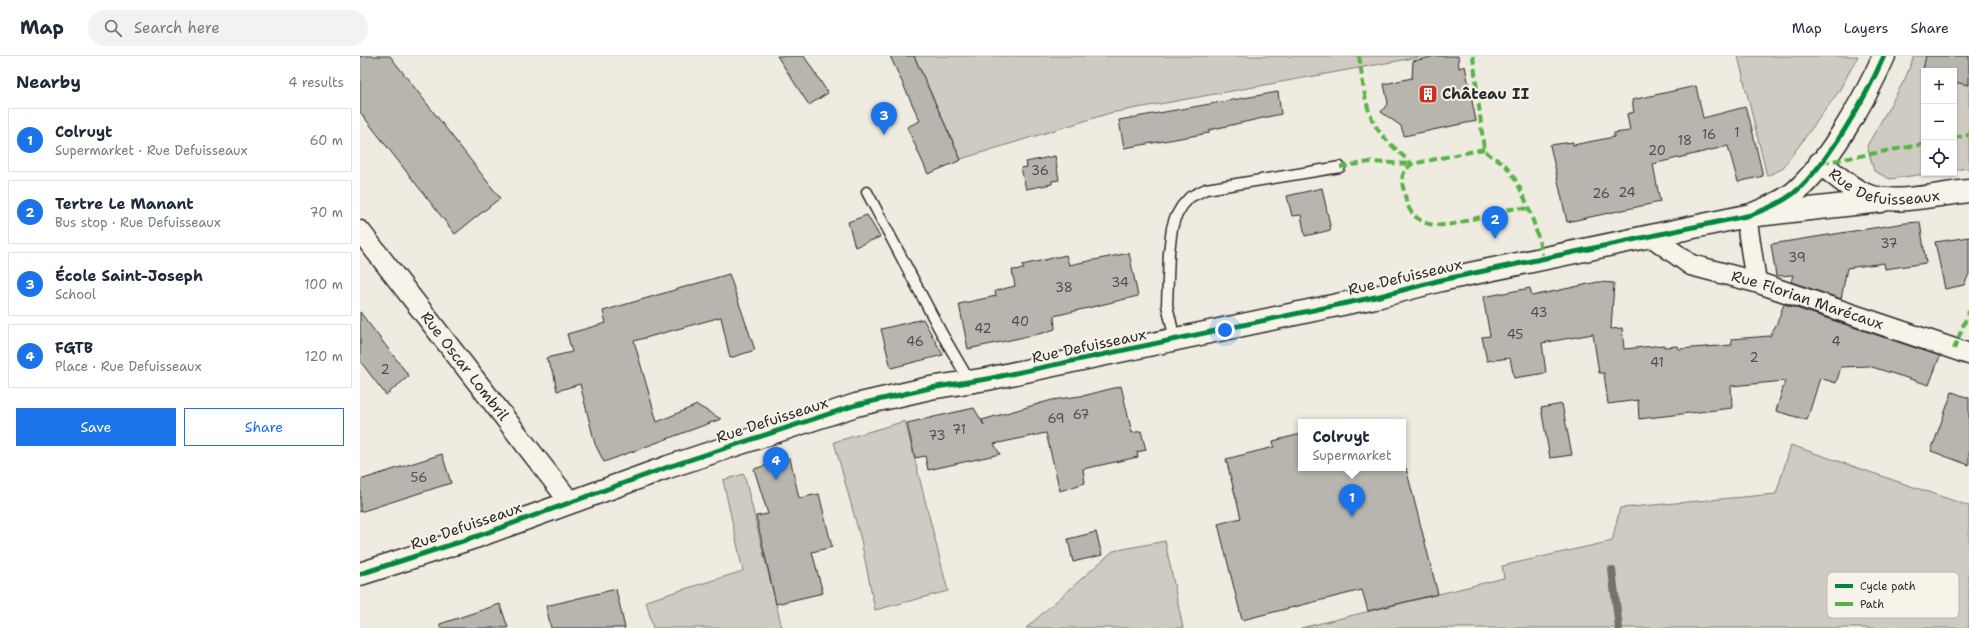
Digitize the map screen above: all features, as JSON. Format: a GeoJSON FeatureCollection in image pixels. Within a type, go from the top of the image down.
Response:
{"type":"FeatureCollection","features":[{"type":"Feature","properties":{"kind":"main road"},"geometry":{"type":"LineString","coordinates":[[1820,163],[1839,137],[1862,100],[1884,56]]}},
{"type":"Feature","properties":{"kind":"main road","name":"Rue Defuisseaux"},"geometry":{"type":"LineString","coordinates":[[360,574],[478,536],[668,467],[856,405],[930,388],[970,382],[1175,340],[1380,296],[1441,280],[1749,216],[1774,206],[1793,193],[1806,182],[1820,163],[1849,185],[1867,195],[1888,200],[1969,191]]}},
{"type":"Feature","properties":{"kind":"main road"},"geometry":{"type":"LineString","coordinates":[[1749,216],[1888,200]]}},
{"type":"Feature","properties":{"kind":"street"},"geometry":{"type":"LineString","coordinates":[[1749,216],[1756,282]]}},
{"type":"Feature","properties":{"kind":"street","name":"Rue Oscar Lombril"},"geometry":{"type":"LineString","coordinates":[[360,231],[570,502]]}},
{"type":"Feature","properties":{"kind":"street","name":"Rue Florian Marécaux"},"geometry":{"type":"LineString","coordinates":[[1651,236],[1691,265],[1756,282],[1969,354]]}},
{"type":"Feature","properties":{"kind":"lane"},"geometry":{"type":"LineString","coordinates":[[1175,340],[1167,305],[1170,245],[1175,218],[1182,206],[1190,197],[1206,189],[1340,167]]}},
{"type":"Feature","properties":{"kind":"lane"},"geometry":{"type":"LineString","coordinates":[[867,192],[942,334],[970,382]]}},
{"type":"Feature","properties":{"kind":"shaded area"},"geometry":{"type":"Polygon","coordinates":[[[914,56],[1425,56],[1110,113],[961,159],[914,56]]]}},
{"type":"Feature","properties":{"kind":"shaded area"},"geometry":{"type":"Polygon","coordinates":[[[1738,56],[1858,56],[1839,91],[1782,169],[1767,176],[1738,56]]]}},
{"type":"Feature","properties":{"kind":"shaded area"},"geometry":{"type":"Polygon","coordinates":[[[1914,56],[1969,56],[1969,168],[1957,170],[1957,68],[1921,68],[1921,175],[1890,179],[1874,171],[1867,146],[1905,79],[1914,56]]]}},
{"type":"Feature","properties":{"kind":"shaded area"},"geometry":{"type":"Polygon","coordinates":[[[905,421],[948,591],[875,610],[861,540],[834,442],[905,421]]]}},
{"type":"Feature","properties":{"kind":"shaded area"},"geometry":{"type":"Polygon","coordinates":[[[1791,445],[1969,506],[1969,628],[1301,628],[1504,578],[1502,566],[1612,541],[1620,508],[1776,494],[1791,445]]]}},
{"type":"Feature","properties":{"kind":"shaded area"},"geometry":{"type":"Polygon","coordinates":[[[744,474],[782,628],[653,628],[646,601],[743,571],[723,480],[744,474]]]}},
{"type":"Feature","properties":{"kind":"shaded area"},"geometry":{"type":"Polygon","coordinates":[[[1165,541],[1183,628],[1026,628],[1113,551],[1165,541]]]}},
{"type":"Feature","properties":{"kind":"building"},"geometry":{"type":"Polygon","coordinates":[[[360,56],[390,56],[500,198],[455,234],[360,112],[360,56]]]}},
{"type":"Feature","properties":{"kind":"building"},"geometry":{"type":"Polygon","coordinates":[[[777,56],[804,56],[828,93],[809,105],[777,56]]]}},
{"type":"Feature","properties":{"kind":"building"},"geometry":{"type":"Polygon","coordinates":[[[890,56],[914,56],[961,160],[928,174],[907,127],[920,121],[890,56]]]}},
{"type":"Feature","properties":{"kind":"building","name":"Château II"},"geometry":{"type":"Polygon","coordinates":[[[1436,56],[1458,56],[1459,68],[1465,66],[1476,121],[1404,136],[1401,126],[1381,112],[1388,103],[1384,84],[1412,78],[1413,61],[1436,56]]]}},
{"type":"Feature","properties":{"kind":"building"},"geometry":{"type":"Polygon","coordinates":[[[1926,56],[1969,56],[1969,85],[1957,83],[1957,68],[1923,68],[1926,56]]]}},
{"type":"Feature","properties":{"kind":"building"},"geometry":{"type":"Polygon","coordinates":[[[1696,86],[1703,118],[1745,107],[1749,117],[1763,176],[1738,182],[1728,146],[1653,164],[1660,202],[1567,222],[1550,145],[1573,142],[1573,145],[1614,137],[1614,133],[1630,131],[1627,114],[1634,112],[1632,100],[1696,86]]]}},
{"type":"Feature","properties":{"kind":"building"},"geometry":{"type":"Polygon","coordinates":[[[1278,92],[1281,114],[1209,130],[1209,133],[1124,148],[1119,120],[1278,92]]]}},
{"type":"Feature","properties":{"kind":"building"},"geometry":{"type":"Polygon","coordinates":[[[1055,156],[1059,180],[1052,181],[1052,184],[1026,189],[1021,168],[1027,167],[1026,162],[1055,156]]]}},
{"type":"Feature","properties":{"kind":"building"},"geometry":{"type":"Polygon","coordinates":[[[1322,188],[1331,230],[1305,236],[1301,215],[1292,216],[1287,196],[1322,188]]]}},
{"type":"Feature","properties":{"kind":"building"},"geometry":{"type":"Polygon","coordinates":[[[867,215],[880,237],[855,247],[848,222],[867,215]]]}},
{"type":"Feature","properties":{"kind":"building"},"geometry":{"type":"Polygon","coordinates":[[[1920,222],[1926,263],[1885,269],[1884,263],[1847,268],[1841,299],[1791,282],[1793,275],[1776,276],[1771,244],[1905,223],[1920,222]]]}},
{"type":"Feature","properties":{"kind":"building"},"geometry":{"type":"Polygon","coordinates":[[[1969,237],[1969,274],[1964,285],[1945,289],[1935,242],[1969,237]]]}},
{"type":"Feature","properties":{"kind":"building"},"geometry":{"type":"Polygon","coordinates":[[[1129,253],[1138,296],[1054,316],[1055,329],[1043,333],[968,349],[959,304],[996,296],[995,291],[1015,286],[1012,270],[1024,269],[1022,265],[1066,255],[1069,265],[1129,253]]]}},
{"type":"Feature","properties":{"kind":"building"},"geometry":{"type":"Polygon","coordinates":[[[729,274],[755,350],[730,358],[721,317],[634,341],[657,422],[697,405],[721,419],[604,462],[595,444],[580,384],[557,391],[554,375],[546,358],[572,352],[567,334],[606,323],[603,311],[729,274]]]}},
{"type":"Feature","properties":{"kind":"building"},"geometry":{"type":"Polygon","coordinates":[[[1598,282],[1614,283],[1611,329],[1622,328],[1624,349],[1664,345],[1664,347],[1678,346],[1679,349],[1732,345],[1731,339],[1770,336],[1777,323],[1784,304],[1940,356],[1929,385],[1869,366],[1841,367],[1836,383],[1820,378],[1807,420],[1776,411],[1785,381],[1731,386],[1732,408],[1639,419],[1638,400],[1608,404],[1604,373],[1599,373],[1593,334],[1542,343],[1546,373],[1514,378],[1510,358],[1487,361],[1482,337],[1490,336],[1483,297],[1530,288],[1532,296],[1598,282]]]}},
{"type":"Feature","properties":{"kind":"building"},"geometry":{"type":"Polygon","coordinates":[[[360,312],[409,376],[386,395],[360,361],[360,312]]]}},
{"type":"Feature","properties":{"kind":"building"},"geometry":{"type":"Polygon","coordinates":[[[923,319],[943,355],[891,368],[881,329],[923,319]]]}},
{"type":"Feature","properties":{"kind":"building"},"geometry":{"type":"Polygon","coordinates":[[[1121,386],[1132,433],[1141,431],[1146,450],[1137,452],[1138,457],[1083,469],[1085,483],[1060,491],[1046,433],[994,444],[1000,454],[928,470],[925,456],[915,458],[907,423],[974,408],[984,425],[982,420],[1052,400],[1087,395],[1121,386]]]}},
{"type":"Feature","properties":{"kind":"building"},"geometry":{"type":"Polygon","coordinates":[[[1952,392],[1969,398],[1969,465],[1931,451],[1952,392]]]}},
{"type":"Feature","properties":{"kind":"building"},"geometry":{"type":"Polygon","coordinates":[[[1562,404],[1572,455],[1550,458],[1541,408],[1562,404]]]}},
{"type":"Feature","properties":{"kind":"building"},"geometry":{"type":"Polygon","coordinates":[[[1298,435],[1298,471],[1406,471],[1406,468],[1438,594],[1368,611],[1362,590],[1242,620],[1218,524],[1241,518],[1226,459],[1274,447],[1273,441],[1298,435]]]}},
{"type":"Feature","properties":{"kind":"building"},"geometry":{"type":"Polygon","coordinates":[[[442,454],[451,483],[360,512],[360,480],[442,454]]]}},
{"type":"Feature","properties":{"kind":"building"},"geometry":{"type":"Polygon","coordinates":[[[790,458],[799,498],[819,494],[832,547],[812,552],[823,593],[776,604],[756,516],[768,514],[754,469],[790,458]]]}},
{"type":"Feature","properties":{"kind":"building"},"geometry":{"type":"Polygon","coordinates":[[[1096,532],[1102,555],[1073,562],[1068,539],[1096,532]]]}},
{"type":"Feature","properties":{"kind":"building"},"geometry":{"type":"Polygon","coordinates":[[[616,589],[625,628],[551,628],[546,606],[616,589]]]}},
{"type":"Feature","properties":{"kind":"building"},"geometry":{"type":"Polygon","coordinates":[[[500,604],[508,628],[440,628],[440,624],[500,604]]]}},
{"type":"Feature","properties":{"kind":"waterway"},"geometry":{"type":"LineString","coordinates":[[1612,570],[1619,628]]}},
{"type":"Feature","properties":{"kind":"marked path"},"geometry":{"type":"LineString","coordinates":[[1359,56],[1367,105],[1374,123],[1386,140],[1412,164]]}},
{"type":"Feature","properties":{"kind":"marked path"},"geometry":{"type":"LineString","coordinates":[[1473,56],[1484,149],[1506,166],[1519,186],[1534,223],[1543,259]]}},
{"type":"Feature","properties":{"kind":"marked path"},"geometry":{"type":"LineString","coordinates":[[1957,137],[1969,135]]}},
{"type":"Feature","properties":{"kind":"marked path"},"geometry":{"type":"LineString","coordinates":[[1822,163],[1921,145]]}},
{"type":"Feature","properties":{"kind":"marked path"},"geometry":{"type":"LineString","coordinates":[[1484,149],[1412,164],[1409,166],[1403,174],[1402,183],[1410,210],[1421,221],[1434,225],[1449,225],[1499,212],[1514,209],[1528,209]]}},
{"type":"Feature","properties":{"kind":"marked path"},"geometry":{"type":"LineString","coordinates":[[1340,167],[1370,162],[1412,164]]}},
{"type":"Feature","properties":{"kind":"marked path"},"geometry":{"type":"LineString","coordinates":[[1954,349],[1969,311]]}},
{"type":"Feature","properties":{"kind":"cycle path"},"geometry":{"type":"LineString","coordinates":[[360,574],[478,536],[668,467],[856,405],[930,388],[987,379],[1380,296],[1441,280],[1751,215],[1789,197],[1820,165],[1833,148],[1857,110],[1884,56]]}},
{"type":"Feature","properties":{"kind":"place","name":"Château II"},"geometry":{"type":"Point","coordinates":[1428,94]}},
{"type":"Feature","properties":{"kind":"place","name":"École Saint-Joseph"},"geometry":{"type":"Point","coordinates":[884,135]}},
{"type":"Feature","properties":{"kind":"place","name":"Tertre Le Manant"},"geometry":{"type":"Point","coordinates":[1495,239]}},
{"type":"Feature","properties":{"kind":"place","name":"FGTB"},"geometry":{"type":"Point","coordinates":[776,480]}},
{"type":"Feature","properties":{"kind":"place","name":"Colruyt"},"geometry":{"type":"Point","coordinates":[1352,517]}}]}
